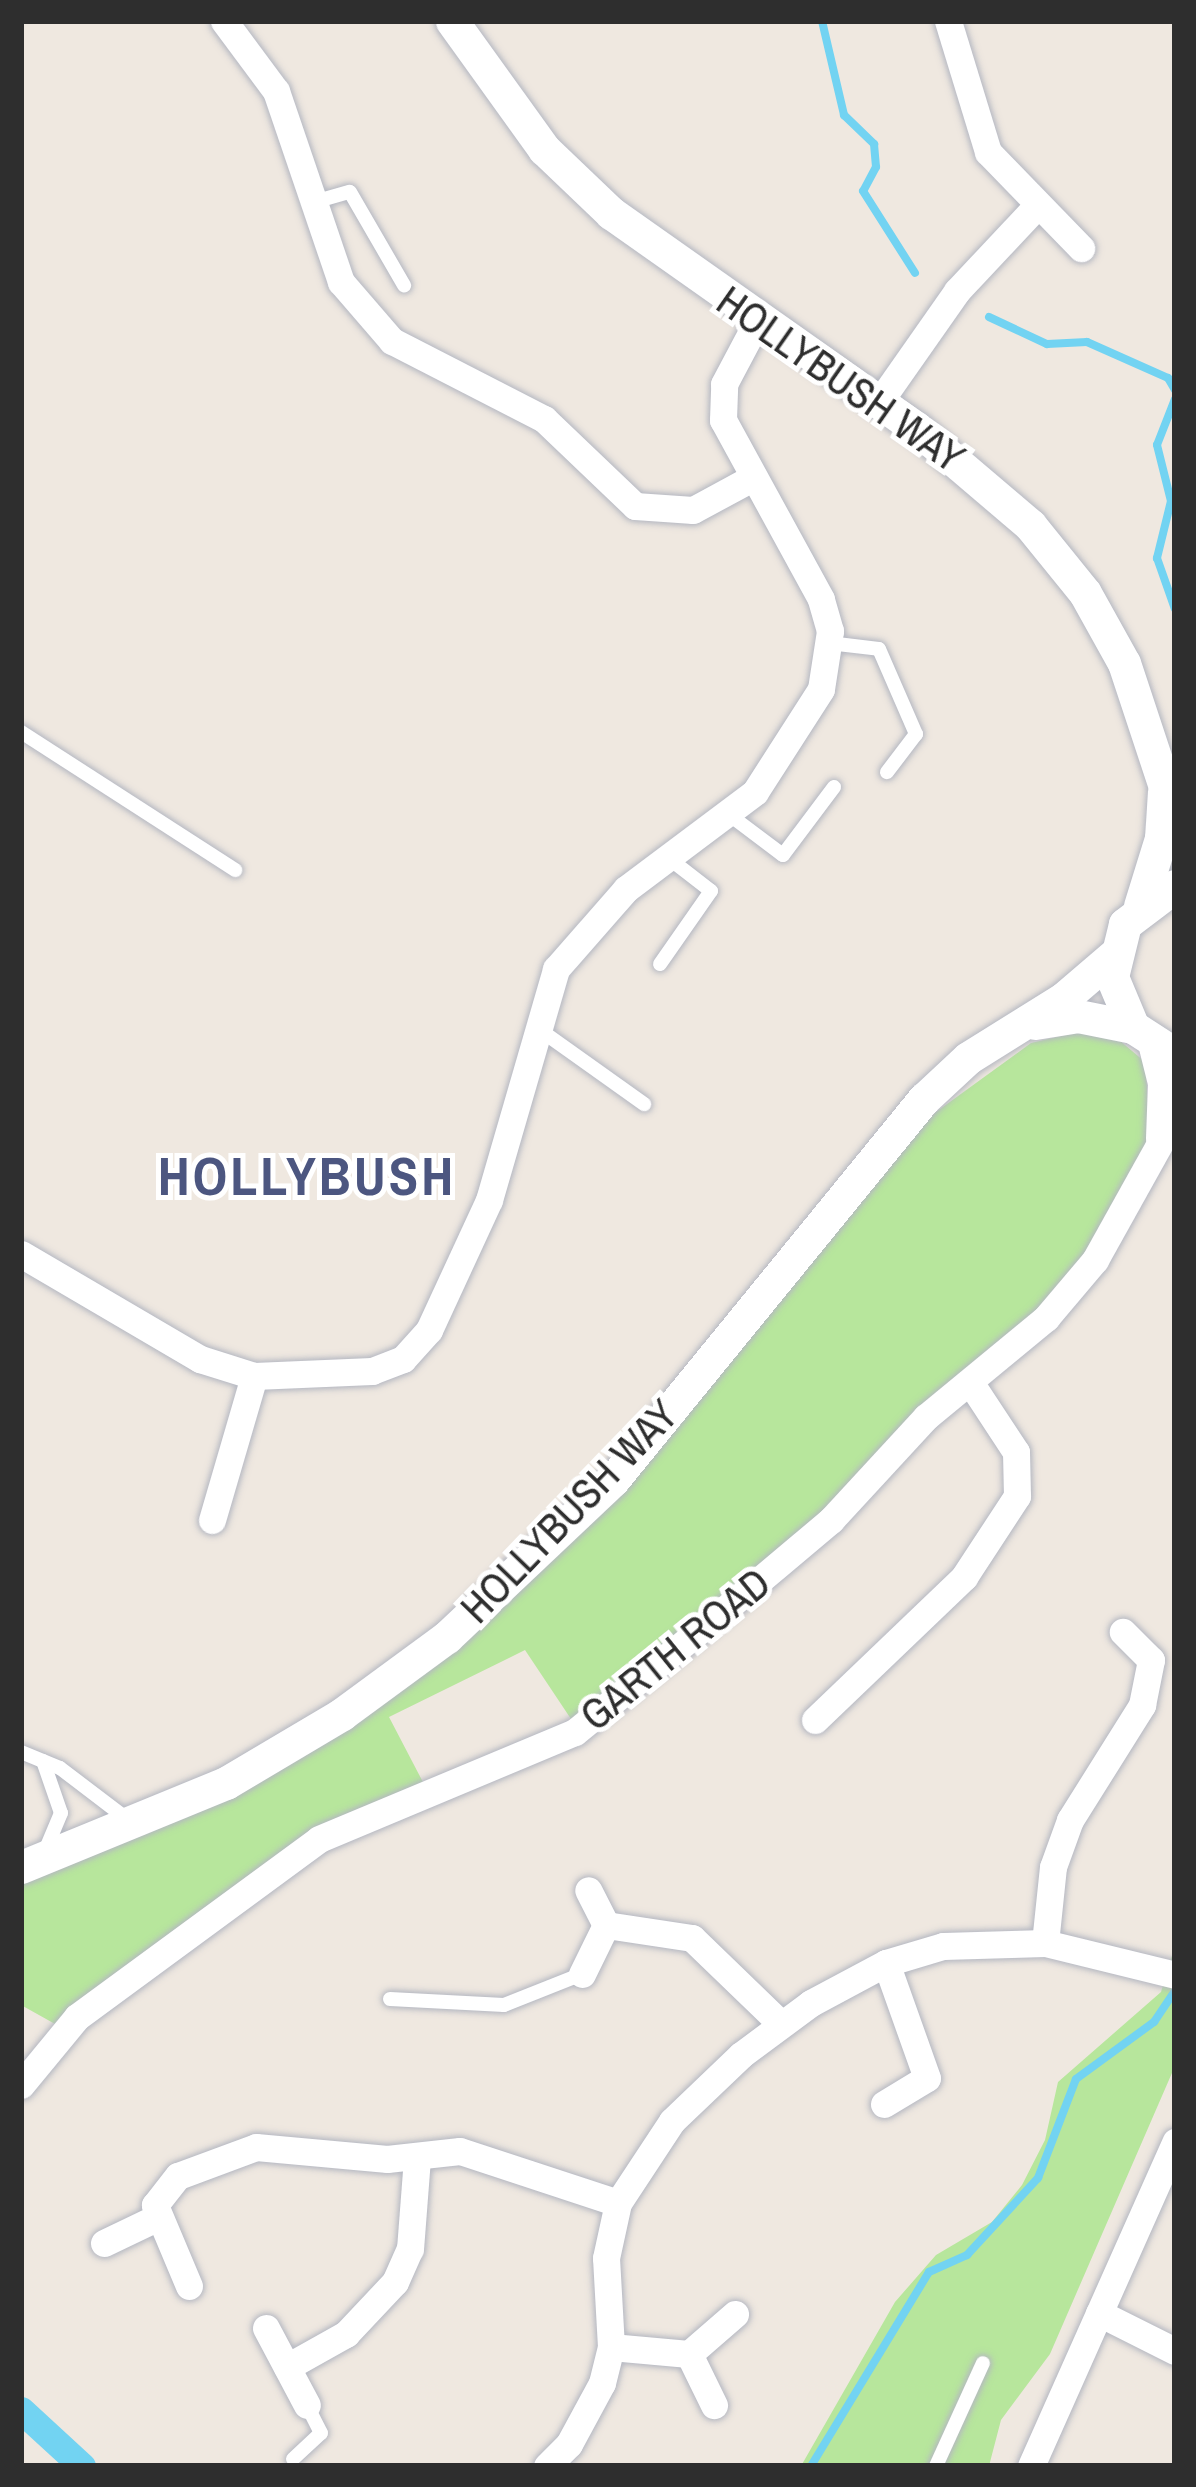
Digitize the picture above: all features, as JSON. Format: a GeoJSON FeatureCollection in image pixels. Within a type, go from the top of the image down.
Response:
{"type":"FeatureCollection","features":[{"type":"Feature","properties":{"kind":"street"},"geometry":{"type":"LineString","coordinates":[[224,21],[276,91],[357,310],[392,341],[544,419],[635,506],[693,510],[752,478]]}},
{"type":"Feature","properties":{"kind":"street","name":"HOLLYBUSH WAY"},"geometry":{"type":"LineString","coordinates":[[452,21],[544,148],[610,213],[880,401],[994,490],[1085,593],[1124,663],[1175,817]]}},
{"type":"Feature","properties":{"kind":"street"},"geometry":{"type":"LineString","coordinates":[[948,21],[979,132],[1036,207],[1082,248]]}},
{"type":"Feature","properties":{"kind":"street"},"geometry":{"type":"LineString","coordinates":[[880,401],[944,308],[1036,207]]}},
{"type":"Feature","properties":{"kind":"street"},"geometry":{"type":"LineString","coordinates":[[21,1254],[200,1359],[254,1376],[372,1371],[404,1359],[429,1330],[489,1200],[536,1027],[577,939],[626,889],[731,816],[806,718],[821,688],[829,643],[805,565],[752,478],[722,401],[759,318]]}},
{"type":"Feature","properties":{"kind":"street","name":"HOLLYBUSH WAY"},"geometry":{"type":"LineString","coordinates":[[31,1863],[226,1783],[342,1714],[526,1568],[613,1480],[883,1143],[968,1058],[1113,956],[1140,906],[1161,838],[1164,784]]}},
{"type":"Feature","properties":{"kind":"street"},"geometry":{"type":"LineString","coordinates":[[1140,906],[1175,886]]}},
{"type":"Feature","properties":{"kind":"street"},"geometry":{"type":"LineString","coordinates":[[1113,956],[1115,995],[1153,1042]]}},
{"type":"Feature","properties":{"kind":"street","name":"HOLLYBUSH WAY"},"geometry":{"type":"LineString","coordinates":[[1016,1026],[1078,1016],[1153,1042]]}},
{"type":"Feature","properties":{"kind":"street","name":"GARTH ROAD"},"geometry":{"type":"LineString","coordinates":[[1153,1042],[1161,1083],[1158,1142]]}},
{"type":"Feature","properties":{"kind":"street","name":"GARTH ROAD"},"geometry":{"type":"LineString","coordinates":[[21,2085],[77,2017],[319,1839],[574,1732],[831,1520],[926,1417],[1016,1348],[1095,1260],[1175,1116]]}},
{"type":"Feature","properties":{"kind":"street"},"geometry":{"type":"LineString","coordinates":[[212,1520],[254,1376]]}},
{"type":"Feature","properties":{"kind":"street"},"geometry":{"type":"LineString","coordinates":[[815,1720],[854,1700],[964,1577],[1017,1496],[1016,1452],[970,1382]]}},
{"type":"Feature","properties":{"kind":"street"},"geometry":{"type":"LineString","coordinates":[[1045,1943],[1053,1867],[1070,1820],[1142,1705],[1163,1655],[1124,1633]]}},
{"type":"Feature","properties":{"kind":"street"},"geometry":{"type":"LineString","coordinates":[[588,1890],[606,1925]]}},
{"type":"Feature","properties":{"kind":"street"},"geometry":{"type":"LineString","coordinates":[[582,1974],[606,1925]]}},
{"type":"Feature","properties":{"kind":"street"},"geometry":{"type":"LineString","coordinates":[[606,1925],[692,1938],[781,2024]]}},
{"type":"Feature","properties":{"kind":"street"},"geometry":{"type":"LineString","coordinates":[[547,2466],[586,2415],[610,2347],[606,2258],[618,2204],[672,2121],[781,2024],[886,1964],[943,1946],[1045,1943],[1167,1972]]}},
{"type":"Feature","properties":{"kind":"street"},"geometry":{"type":"LineString","coordinates":[[884,2104],[934,2091],[886,1964]]}},
{"type":"Feature","properties":{"kind":"street"},"geometry":{"type":"LineString","coordinates":[[1031,2466],[1175,2142]]}},
{"type":"Feature","properties":{"kind":"street"},"geometry":{"type":"LineString","coordinates":[[189,2286],[154,2219],[155,2205],[178,2176],[233,2152],[282,2147],[417,2158],[460,2152],[618,2204]]}},
{"type":"Feature","properties":{"kind":"street"},"geometry":{"type":"LineString","coordinates":[[286,2367],[346,2335],[394,2282],[410,2249],[417,2158]]}},
{"type":"Feature","properties":{"kind":"street"},"geometry":{"type":"LineString","coordinates":[[104,2243],[154,2219]]}},
{"type":"Feature","properties":{"kind":"street"},"geometry":{"type":"LineString","coordinates":[[1099,2313],[1175,2351]]}},
{"type":"Feature","properties":{"kind":"street"},"geometry":{"type":"LineString","coordinates":[[610,2347],[689,2354],[735,2314]]}},
{"type":"Feature","properties":{"kind":"street"},"geometry":{"type":"LineString","coordinates":[[266,2328],[307,2405]]}},
{"type":"Feature","properties":{"kind":"street"},"geometry":{"type":"LineString","coordinates":[[689,2354],[714,2405]]}},
{"type":"Feature","properties":{"kind":"lane"},"geometry":{"type":"LineString","coordinates":[[314,202],[350,192],[404,285]]}},
{"type":"Feature","properties":{"kind":"lane"},"geometry":{"type":"LineString","coordinates":[[829,643],[879,649],[916,734],[887,772]]}},
{"type":"Feature","properties":{"kind":"lane"},"geometry":{"type":"LineString","coordinates":[[21,732],[235,870]]}},
{"type":"Feature","properties":{"kind":"lane"},"geometry":{"type":"LineString","coordinates":[[731,816],[784,855],[833,787]]}},
{"type":"Feature","properties":{"kind":"lane"},"geometry":{"type":"LineString","coordinates":[[660,964],[711,891],[671,860]]}},
{"type":"Feature","properties":{"kind":"lane"},"geometry":{"type":"LineString","coordinates":[[536,1027],[644,1103]]}},
{"type":"Feature","properties":{"kind":"lane"},"geometry":{"type":"LineString","coordinates":[[21,1752],[44,1761],[135,1824]]}},
{"type":"Feature","properties":{"kind":"lane"},"geometry":{"type":"LineString","coordinates":[[31,1863],[61,1813],[44,1761]]}},
{"type":"Feature","properties":{"kind":"lane"},"geometry":{"type":"LineString","coordinates":[[390,1999],[504,2005],[582,1974]]}},
{"type":"Feature","properties":{"kind":"lane"},"geometry":{"type":"LineString","coordinates":[[936,2466],[982,2363]]}},
{"type":"Feature","properties":{"kind":"lane"},"geometry":{"type":"LineString","coordinates":[[293,2459],[321,2433],[307,2405]]}},
{"type":"Feature","properties":{"kind":"green space"},"geometry":{"type":"Polygon","coordinates":[[[1078,1032],[1118,1039],[1145,1062],[1151,1142],[1066,1285],[789,1542],[577,1728],[525,1650],[389,1717],[425,1786],[376,1803],[73,2034],[21,2005],[21,1882],[189,1814],[424,1673],[936,1112],[1031,1043],[1078,1032]]]}},
{"type":"Feature","properties":{"kind":"green space"},"geometry":{"type":"Polygon","coordinates":[[[1175,1946],[1175,2066],[1050,2354],[1001,2420],[989,2466],[801,2466],[895,2302],[936,2255],[992,2222],[1022,2185],[1045,2140],[1058,2082],[1161,1992],[1175,1946]]]}},
{"type":"Feature","properties":{"kind":"waterway"},"geometry":{"type":"LineString","coordinates":[[822,21],[844,115],[874,144],[876,167],[863,191],[915,273]]}},
{"type":"Feature","properties":{"kind":"waterway"},"geometry":{"type":"LineString","coordinates":[[989,317],[1047,344],[1087,342],[1168,378],[1175,390]]}},
{"type":"Feature","properties":{"kind":"waterway"},"geometry":{"type":"LineString","coordinates":[[1175,399],[1157,445],[1171,501],[1157,558],[1175,609]]}},
{"type":"Feature","properties":{"kind":"waterway"},"geometry":{"type":"LineString","coordinates":[[811,2466],[929,2272],[967,2255],[1038,2178],[1076,2079],[1154,2022],[1175,1991]]}},
{"type":"Feature","properties":{"kind":"waterway"},"geometry":{"type":"LineString","coordinates":[[21,2410],[82,2466]]}},
{"type":"Feature","properties":{"kind":"district","name":"HOLLYBUSH"},"geometry":{"type":"Point","coordinates":[307,1176]}}]}
